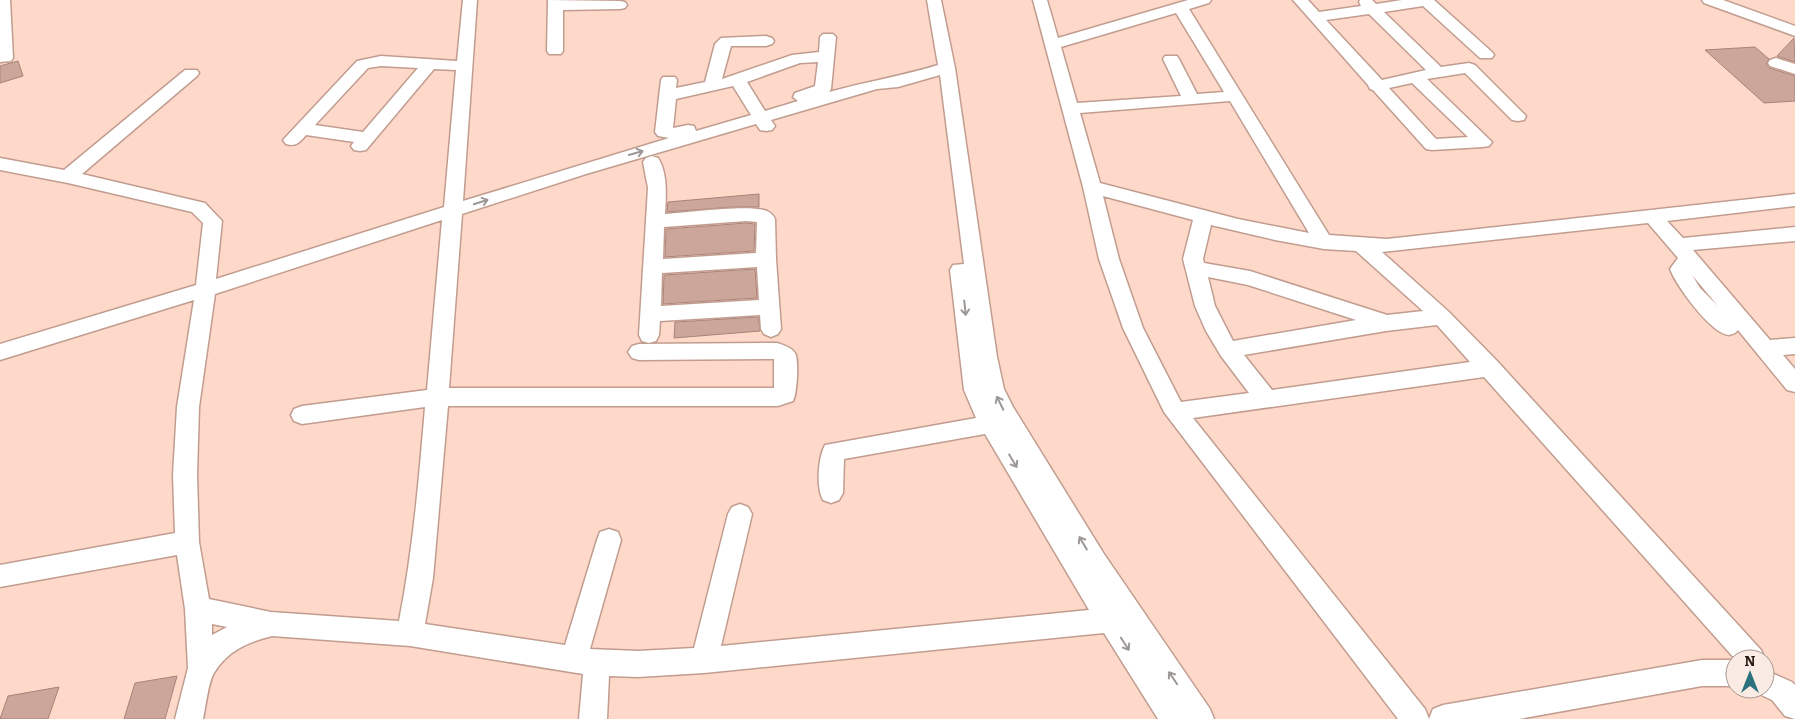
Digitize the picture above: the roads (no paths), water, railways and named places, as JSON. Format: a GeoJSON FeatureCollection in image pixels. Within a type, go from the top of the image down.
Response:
{"type":"FeatureCollection","features":[{"type":"Feature","properties":{"kind":"street"},"geometry":{"type":"LineString","coordinates":[[3,0],[5,58]]}},
{"type":"Feature","properties":{"kind":"street"},"geometry":{"type":"LineString","coordinates":[[410,634],[420,578],[438,397],[470,0]]}},
{"type":"Feature","properties":{"kind":"street"},"geometry":{"type":"LineString","coordinates":[[924,0],[942,69],[986,357],[993,389],[1005,413],[1095,562],[1200,719]]}},
{"type":"Feature","properties":{"kind":"street"},"geometry":{"type":"LineString","coordinates":[[934,0],[970,357],[975,390],[991,424],[1110,620],[1174,719]]}},
{"type":"Feature","properties":{"kind":"street"},"geometry":{"type":"LineString","coordinates":[[1040,0],[1092,187],[1109,259],[1133,328],[1175,412],[1415,719]]}},
{"type":"Feature","properties":{"kind":"street"},"geometry":{"type":"LineString","coordinates":[[1052,45],[1181,8],[1201,0]]}},
{"type":"Feature","properties":{"kind":"street"},"geometry":{"type":"LineString","coordinates":[[1300,0],[1376,86],[1432,145],[1484,142],[1416,77]]}},
{"type":"Feature","properties":{"kind":"street"},"geometry":{"type":"LineString","coordinates":[[1709,0],[1793,30]]}},
{"type":"Feature","properties":{"kind":"street"},"geometry":{"type":"LineString","coordinates":[[1315,17],[1369,4],[1426,1],[1486,55]]}},
{"type":"Feature","properties":{"kind":"street"},"geometry":{"type":"LineString","coordinates":[[554,51],[555,3],[620,4]]}},
{"type":"Feature","properties":{"kind":"street"},"geometry":{"type":"LineString","coordinates":[[1369,4],[1437,72]]}},
{"type":"Feature","properties":{"kind":"street"},"geometry":{"type":"LineString","coordinates":[[1181,8],[1324,242]]}},
{"type":"Feature","properties":{"kind":"street"},"geometry":{"type":"LineString","coordinates":[[0,362],[452,218],[652,162],[761,118],[823,89],[828,37]]}},
{"type":"Feature","properties":{"kind":"street"},"geometry":{"type":"LineString","coordinates":[[712,87],[723,44],[727,41],[766,41]]}},
{"type":"Feature","properties":{"kind":"street"},"geometry":{"type":"LineString","coordinates":[[825,57],[798,58],[738,80],[712,87],[669,88],[664,132],[675,134],[761,118],[884,90],[898,82],[942,69]]}},
{"type":"Feature","properties":{"kind":"street"},"geometry":{"type":"LineString","coordinates":[[1171,59],[1191,100]]}},
{"type":"Feature","properties":{"kind":"street"},"geometry":{"type":"LineString","coordinates":[[430,64],[363,142],[297,134],[363,64],[381,61],[466,66]]}},
{"type":"Feature","properties":{"kind":"street"},"geometry":{"type":"LineString","coordinates":[[1776,63],[1795,69]]}},
{"type":"Feature","properties":{"kind":"street"},"geometry":{"type":"LineString","coordinates":[[1376,86],[1437,72],[1469,68],[1518,116]]}},
{"type":"Feature","properties":{"kind":"street"},"geometry":{"type":"LineString","coordinates":[[68,177],[191,73]]}},
{"type":"Feature","properties":{"kind":"street"},"geometry":{"type":"LineString","coordinates":[[738,80],[761,118]]}},
{"type":"Feature","properties":{"kind":"street"},"geometry":{"type":"LineString","coordinates":[[1069,108],[1227,97]]}},
{"type":"Feature","properties":{"kind":"street"},"geometry":{"type":"LineString","coordinates":[[452,218],[580,170],[761,118]]}},
{"type":"Feature","properties":{"kind":"street"},"geometry":{"type":"LineString","coordinates":[[302,415],[438,397],[758,397],[785,395],[786,356],[777,351],[644,343],[650,314],[654,267],[657,188],[652,162]]}},
{"type":"Feature","properties":{"kind":"street"},"geometry":{"type":"LineString","coordinates":[[0,164],[68,177],[198,207],[213,221],[188,406],[185,475],[187,542],[198,609],[201,668],[189,719]]}},
{"type":"Feature","properties":{"kind":"street"},"geometry":{"type":"LineString","coordinates":[[1092,187],[1203,217],[1324,242],[1387,246],[1795,200]]}},
{"type":"Feature","properties":{"kind":"street"},"geometry":{"type":"LineString","coordinates":[[656,221],[761,216],[766,220],[766,259],[771,328]]}},
{"type":"Feature","properties":{"kind":"street"},"geometry":{"type":"LineString","coordinates":[[1652,216],[1795,384]]}},
{"type":"Feature","properties":{"kind":"street"},"geometry":{"type":"LineString","coordinates":[[1203,217],[1193,259],[1205,306],[1216,331],[1228,350],[1267,400]]}},
{"type":"Feature","properties":{"kind":"street"},"geometry":{"type":"LineString","coordinates":[[1684,252],[1795,234]]}},
{"type":"Feature","properties":{"kind":"street"},"geometry":{"type":"LineString","coordinates":[[1362,245],[1442,317],[1743,649]]}},
{"type":"Feature","properties":{"kind":"street"},"geometry":{"type":"LineString","coordinates":[[1684,252],[1680,269],[1685,281],[1716,318],[1729,327]]}},
{"type":"Feature","properties":{"kind":"street"},"geometry":{"type":"LineString","coordinates":[[654,267],[766,259]]}},
{"type":"Feature","properties":{"kind":"street"},"geometry":{"type":"LineString","coordinates":[[1194,268],[1250,278],[1386,323]]}},
{"type":"Feature","properties":{"kind":"street"},"geometry":{"type":"LineString","coordinates":[[0,352],[204,296]]}},
{"type":"Feature","properties":{"kind":"street"},"geometry":{"type":"LineString","coordinates":[[650,314],[770,307]]}},
{"type":"Feature","properties":{"kind":"street"},"geometry":{"type":"LineString","coordinates":[[1228,350],[1386,323],[1442,317]]}},
{"type":"Feature","properties":{"kind":"street"},"geometry":{"type":"LineString","coordinates":[[1766,348],[1795,346]]}},
{"type":"Feature","properties":{"kind":"street"},"geometry":{"type":"LineString","coordinates":[[1175,412],[1490,368]]}},
{"type":"Feature","properties":{"kind":"street"},"geometry":{"type":"LineString","coordinates":[[830,493],[833,452],[991,424]]}},
{"type":"Feature","properties":{"kind":"street"},"geometry":{"type":"LineString","coordinates":[[704,660],[740,514]]}},
{"type":"Feature","properties":{"kind":"street"},"geometry":{"type":"LineString","coordinates":[[593,719],[585,660],[609,540]]}},
{"type":"Feature","properties":{"kind":"street"},"geometry":{"type":"LineString","coordinates":[[0,576],[187,542]]}},
{"type":"Feature","properties":{"kind":"street"},"geometry":{"type":"LineString","coordinates":[[198,609],[272,624],[410,634],[585,660],[638,664],[704,660],[1110,620]]}},
{"type":"Feature","properties":{"kind":"street"},"geometry":{"type":"LineString","coordinates":[[201,668],[220,645],[246,630],[272,624]]}},
{"type":"Feature","properties":{"kind":"street"},"geometry":{"type":"LineString","coordinates":[[1443,719],[1702,673],[1725,673]]}}]}
